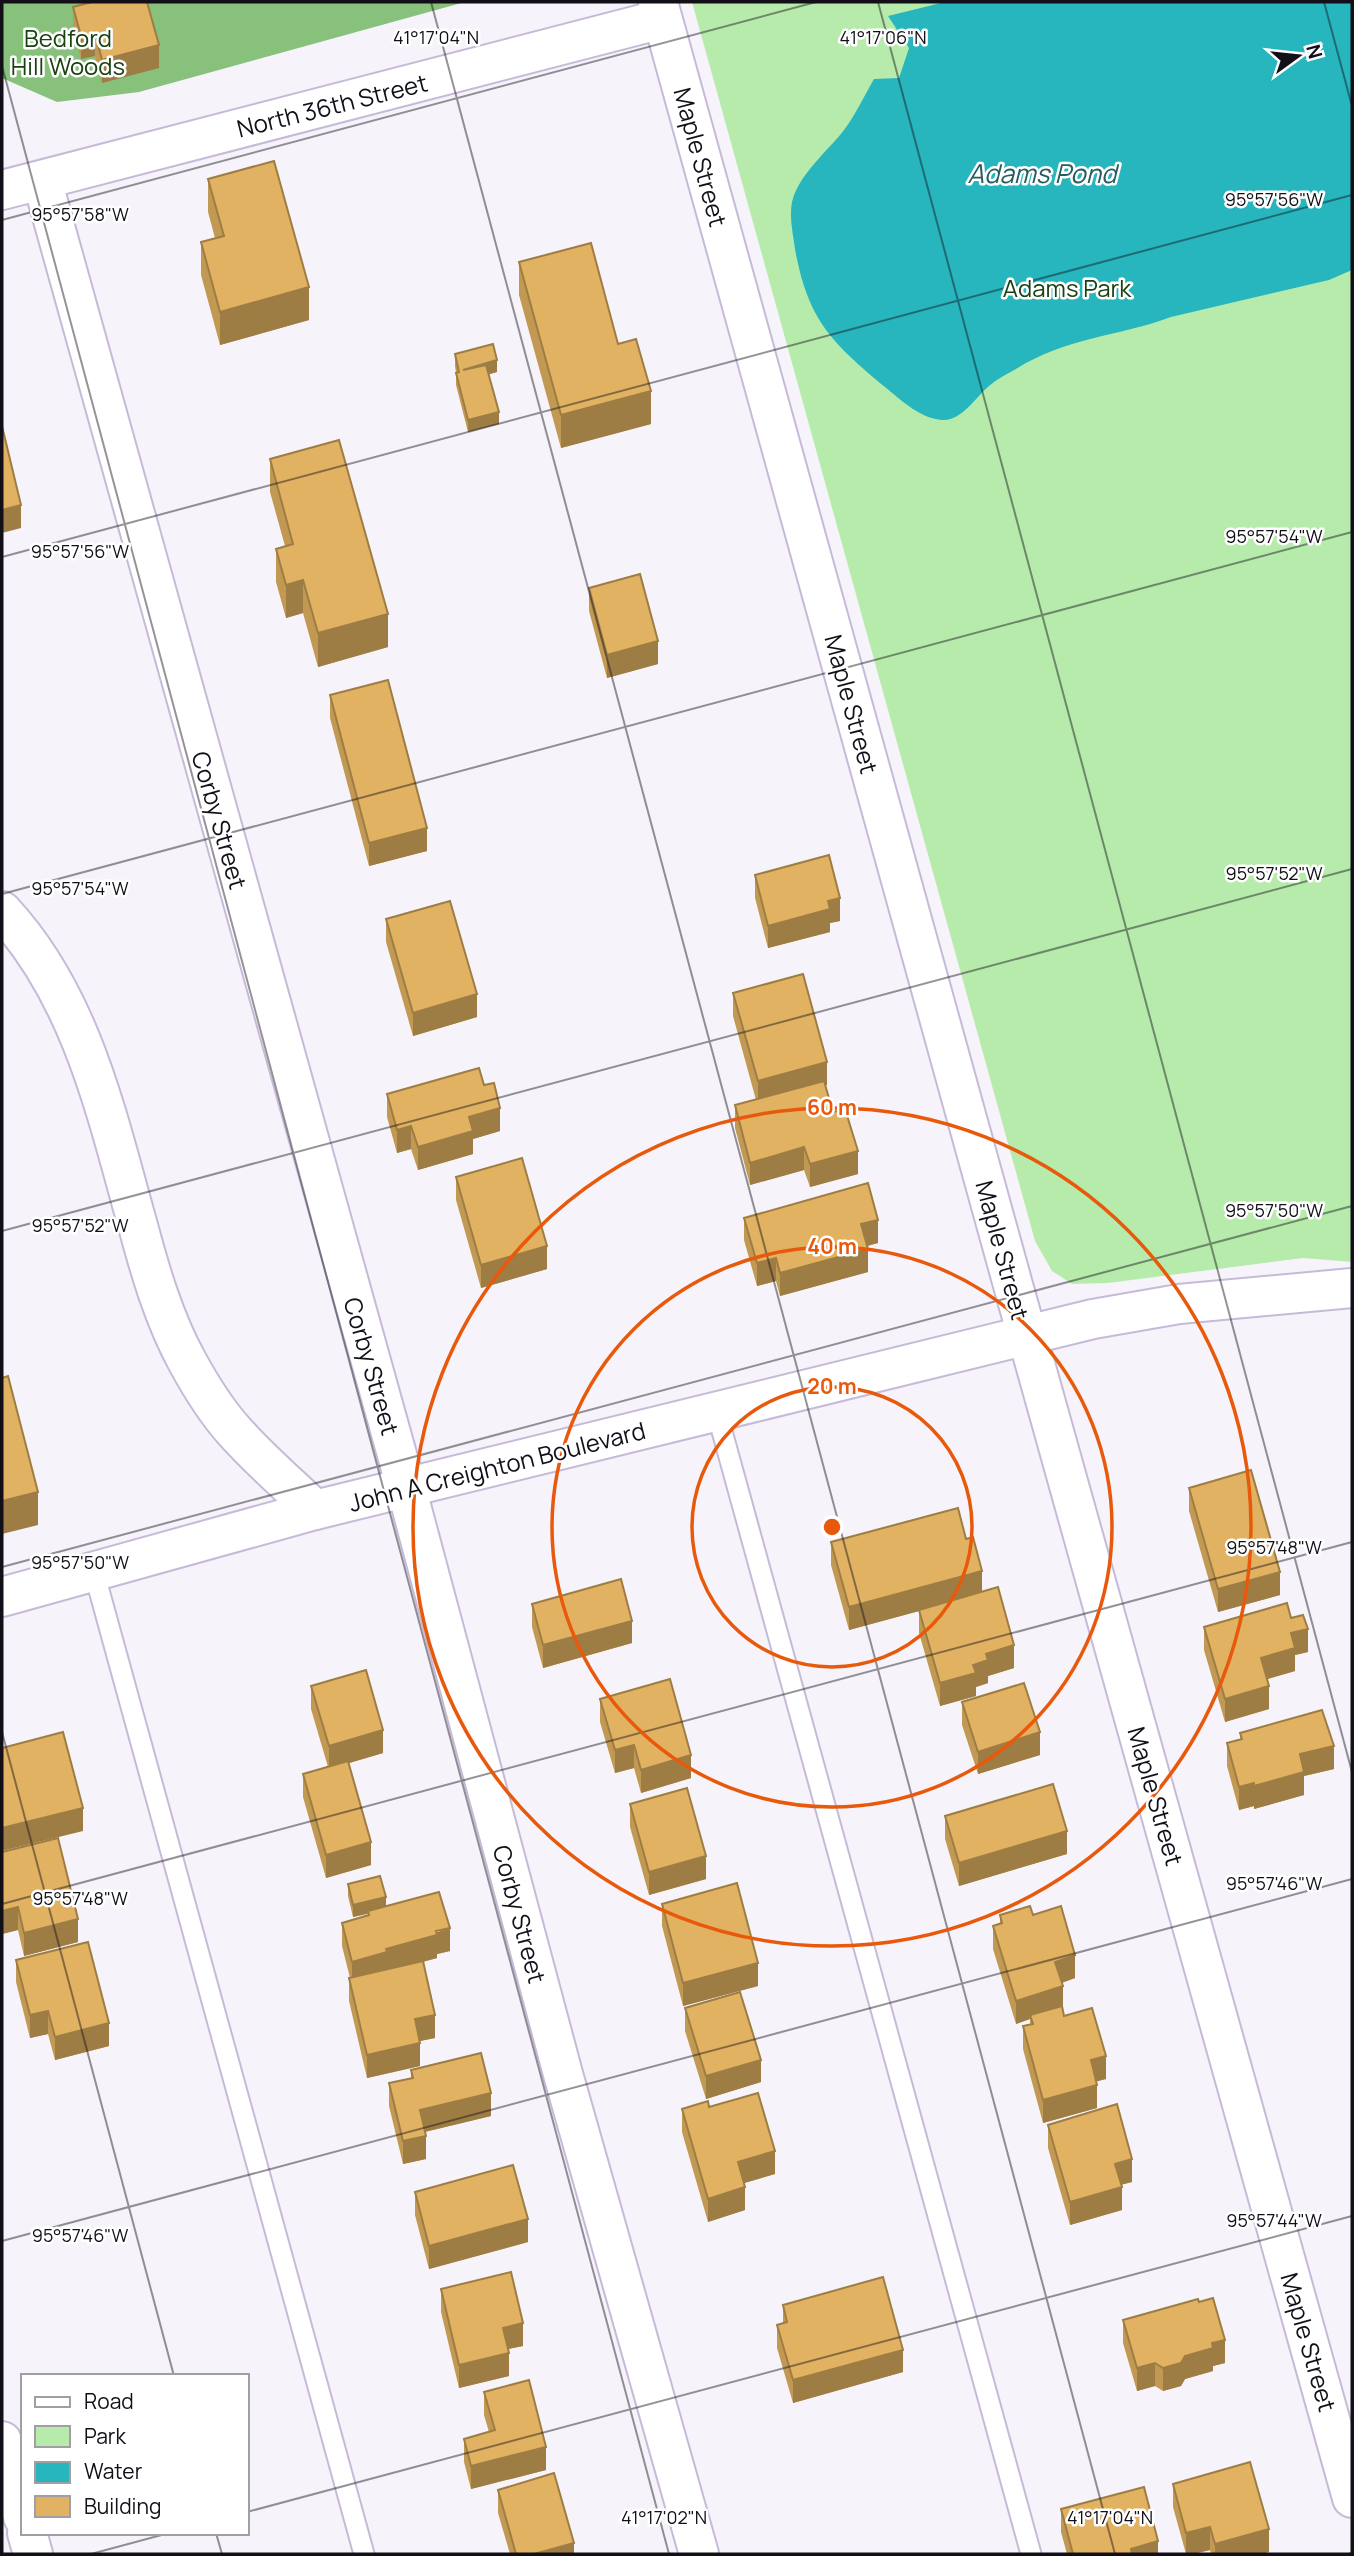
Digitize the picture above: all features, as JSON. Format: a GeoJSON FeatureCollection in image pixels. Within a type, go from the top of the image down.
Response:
{"type":"FeatureCollection","features":[{"type":"Feature","properties":{"kind":"street","name":"North 36th Street"},"geometry":{"type":"LineString","coordinates":[[2,190],[660,11]]}},
{"type":"Feature","properties":{"kind":"street","name":"Maple Street"},"geometry":{"type":"LineString","coordinates":[[660,11],[1352,2498]]}},
{"type":"Feature","properties":{"kind":"street","name":"Corby Street"},"geometry":{"type":"LineString","coordinates":[[42,180],[406,1487],[563,2074],[699,2554]]}},
{"type":"Feature","properties":{"kind":"street","name":"John A Creighton Boulevard"},"geometry":{"type":"LineString","coordinates":[[2,911],[44,967],[82,1041],[99,1088],[153,1280],[186,1360],[236,1433],[315,1510],[1027,1335],[1146,1309],[1352,1288]]}},
{"type":"Feature","properties":{"kind":"street"},"geometry":{"type":"LineString","coordinates":[[2,1597],[315,1510]]}},
{"type":"Feature","properties":{"kind":"street"},"geometry":{"type":"LineString","coordinates":[[2,2441],[21,2510]]}},
{"type":"Feature","properties":{"kind":"street"},"geometry":{"type":"LineString","coordinates":[[28,2535],[33,2554]]}},
{"type":"Feature","properties":{"kind":"lane"},"geometry":{"type":"LineString","coordinates":[[717,1413],[1031,2554]]}},
{"type":"Feature","properties":{"kind":"lane"},"geometry":{"type":"LineString","coordinates":[[94,1572],[364,2554]]}},
{"type":"Feature","properties":{"kind":"green space","name":"Bedford Hill Woods"},"geometry":{"type":"Polygon","coordinates":[[[2,2],[465,2],[139,92],[57,102],[2,78],[2,2]]]}},
{"type":"Feature","properties":{"kind":"green space","name":"Adams Park"},"geometry":{"type":"Polygon","coordinates":[[[692,2],[1352,2],[1352,1262],[1303,1258],[1108,1283],[1072,1284],[1052,1271],[1035,1241],[692,2]]]}},
{"type":"Feature","properties":{"kind":"water","name":"Adams Pond"},"geometry":{"type":"Polygon","coordinates":[[[945,2],[1352,2],[1352,270],[1329,280],[1171,317],[1054,350],[999,379],[963,412],[951,419],[928,417],[912,408],[850,356],[836,342],[815,312],[800,273],[792,231],[791,208],[801,182],[844,130],[874,79],[899,78],[909,48],[888,16],[945,2]]]}},
{"type":"Feature","properties":{"kind":"building"},"geometry":{"type":"Polygon","coordinates":[[[92,2],[147,2],[159,45],[102,60],[95,33],[81,36],[73,7],[92,2]]]}},
{"type":"Feature","properties":{"kind":"building"},"geometry":{"type":"Polygon","coordinates":[[[274,161],[309,287],[220,312],[201,242],[224,236],[208,179],[274,161]]]}},
{"type":"Feature","properties":{"kind":"building"},"geometry":{"type":"Polygon","coordinates":[[[591,243],[618,344],[636,339],[651,391],[561,415],[519,262],[591,243]]]}},
{"type":"Feature","properties":{"kind":"building"},"geometry":{"type":"Polygon","coordinates":[[[493,344],[497,360],[463,370],[486,365],[499,412],[468,420],[456,373],[459,372],[455,354],[493,344]]]}},
{"type":"Feature","properties":{"kind":"building"},"geometry":{"type":"Polygon","coordinates":[[[2,426],[21,505],[2,510],[2,426]]]}},
{"type":"Feature","properties":{"kind":"building"},"geometry":{"type":"Polygon","coordinates":[[[339,440],[388,614],[318,633],[303,580],[286,585],[276,549],[293,544],[270,459],[339,440]]]}},
{"type":"Feature","properties":{"kind":"building"},"geometry":{"type":"Polygon","coordinates":[[[640,574],[658,641],[607,655],[589,588],[640,574]]]}},
{"type":"Feature","properties":{"kind":"building"},"geometry":{"type":"Polygon","coordinates":[[[388,680],[427,828],[369,843],[330,695],[388,680]]]}},
{"type":"Feature","properties":{"kind":"building"},"geometry":{"type":"Polygon","coordinates":[[[829,855],[840,898],[828,901],[830,909],[768,926],[755,875],[829,855]]]}},
{"type":"Feature","properties":{"kind":"building"},"geometry":{"type":"Polygon","coordinates":[[[450,901],[477,994],[413,1013],[386,919],[450,901]]]}},
{"type":"Feature","properties":{"kind":"building"},"geometry":{"type":"Polygon","coordinates":[[[803,974],[827,1062],[758,1081],[733,993],[803,974]]]}},
{"type":"Feature","properties":{"kind":"building"},"geometry":{"type":"Polygon","coordinates":[[[479,1068],[484,1085],[494,1083],[500,1108],[469,1117],[473,1131],[418,1147],[411,1126],[397,1130],[387,1094],[479,1068]]]}},
{"type":"Feature","properties":{"kind":"building"},"geometry":{"type":"Polygon","coordinates":[[[824,1081],[833,1112],[845,1109],[858,1151],[810,1164],[804,1147],[750,1163],[735,1105],[824,1081]]]}},
{"type":"Feature","properties":{"kind":"building"},"geometry":{"type":"Polygon","coordinates":[[[522,1158],[547,1246],[481,1265],[456,1177],[522,1158]]]}},
{"type":"Feature","properties":{"kind":"building"},"geometry":{"type":"Polygon","coordinates":[[[868,1183],[878,1220],[861,1224],[868,1249],[780,1273],[776,1258],[757,1263],[744,1218],[868,1183]]]}},
{"type":"Feature","properties":{"kind":"building"},"geometry":{"type":"Polygon","coordinates":[[[8,1376],[38,1492],[2,1501],[2,1378],[8,1376]]]}},
{"type":"Feature","properties":{"kind":"building"},"geometry":{"type":"Polygon","coordinates":[[[1251,1470],[1280,1572],[1218,1589],[1189,1488],[1251,1470]]]}},
{"type":"Feature","properties":{"kind":"building"},"geometry":{"type":"Polygon","coordinates":[[[958,1508],[966,1539],[973,1537],[982,1571],[849,1607],[831,1542],[958,1508]]]}},
{"type":"Feature","properties":{"kind":"building"},"geometry":{"type":"Polygon","coordinates":[[[621,1579],[632,1621],[543,1645],[532,1604],[621,1579]]]}},
{"type":"Feature","properties":{"kind":"building"},"geometry":{"type":"Polygon","coordinates":[[[998,1587],[1014,1645],[986,1654],[988,1660],[973,1665],[976,1673],[940,1683],[919,1610],[998,1587]]]}},
{"type":"Feature","properties":{"kind":"building"},"geometry":{"type":"Polygon","coordinates":[[[1287,1603],[1291,1618],[1303,1615],[1308,1629],[1291,1633],[1295,1648],[1261,1658],[1269,1686],[1225,1699],[1204,1627],[1287,1603]]]}},
{"type":"Feature","properties":{"kind":"building"},"geometry":{"type":"Polygon","coordinates":[[[366,1670],[383,1730],[329,1746],[311,1686],[366,1670]]]}},
{"type":"Feature","properties":{"kind":"building"},"geometry":{"type":"Polygon","coordinates":[[[670,1679],[691,1755],[641,1770],[634,1745],[615,1750],[600,1699],[670,1679]]]}},
{"type":"Feature","properties":{"kind":"building"},"geometry":{"type":"Polygon","coordinates":[[[1024,1683],[1040,1732],[978,1752],[962,1702],[1024,1683]]]}},
{"type":"Feature","properties":{"kind":"building"},"geometry":{"type":"Polygon","coordinates":[[[1322,1710],[1334,1746],[1300,1754],[1304,1772],[1254,1786],[1254,1783],[1239,1787],[1227,1743],[1242,1739],[1240,1733],[1322,1710]]]}},
{"type":"Feature","properties":{"kind":"building"},"geometry":{"type":"Polygon","coordinates":[[[63,1732],[83,1808],[2,1828],[2,1748],[63,1732]]]}},
{"type":"Feature","properties":{"kind":"building"},"geometry":{"type":"Polygon","coordinates":[[[348,1761],[371,1842],[326,1855],[303,1774],[348,1761]]]}},
{"type":"Feature","properties":{"kind":"building"},"geometry":{"type":"Polygon","coordinates":[[[1053,1784],[1067,1831],[959,1863],[945,1816],[1053,1784]]]}},
{"type":"Feature","properties":{"kind":"building"},"geometry":{"type":"Polygon","coordinates":[[[687,1788],[706,1856],[649,1872],[630,1804],[687,1788]]]}},
{"type":"Feature","properties":{"kind":"building"},"geometry":{"type":"Polygon","coordinates":[[[58,1838],[78,1919],[24,1933],[18,1907],[2,1911],[2,1852],[58,1838]]]}},
{"type":"Feature","properties":{"kind":"building"},"geometry":{"type":"Polygon","coordinates":[[[380,1876],[386,1897],[353,1905],[348,1884],[380,1876]]]}},
{"type":"Feature","properties":{"kind":"building"},"geometry":{"type":"Polygon","coordinates":[[[737,1883],[758,1963],[683,1983],[662,1904],[737,1883]]]}},
{"type":"Feature","properties":{"kind":"building"},"geometry":{"type":"Polygon","coordinates":[[[439,1892],[450,1928],[436,1931],[437,1935],[352,1962],[342,1923],[369,1915],[368,1911],[439,1892]]]}},
{"type":"Feature","properties":{"kind":"building"},"geometry":{"type":"Polygon","coordinates":[[[1030,1906],[1033,1915],[1061,1906],[1075,1955],[1055,1962],[1063,1986],[1016,2001],[993,1926],[1002,1923],[1000,1915],[1030,1906]]]}},
{"type":"Feature","properties":{"kind":"building"},"geometry":{"type":"Polygon","coordinates":[[[88,1942],[109,2023],[55,2037],[48,2011],[30,2015],[16,1960],[88,1942]]]}},
{"type":"Feature","properties":{"kind":"building"},"geometry":{"type":"Polygon","coordinates":[[[423,1961],[435,2015],[415,2019],[420,2043],[367,2055],[349,1978],[423,1961]]]}},
{"type":"Feature","properties":{"kind":"building"},"geometry":{"type":"Polygon","coordinates":[[[740,1992],[761,2060],[706,2076],[685,2008],[740,1992]]]}},
{"type":"Feature","properties":{"kind":"building"},"geometry":{"type":"Polygon","coordinates":[[[1062,2006],[1064,2016],[1092,2008],[1106,2056],[1091,2060],[1097,2085],[1043,2100],[1023,2026],[1033,2024],[1030,2015],[1062,2006]]]}},
{"type":"Feature","properties":{"kind":"building"},"geometry":{"type":"Polygon","coordinates":[[[481,2053],[491,2093],[420,2110],[426,2136],[403,2141],[389,2083],[413,2078],[411,2070],[481,2053]]]}},
{"type":"Feature","properties":{"kind":"building"},"geometry":{"type":"Polygon","coordinates":[[[758,2093],[775,2151],[738,2162],[745,2187],[708,2199],[682,2109],[708,2101],[709,2107],[758,2093]]]}},
{"type":"Feature","properties":{"kind":"building"},"geometry":{"type":"Polygon","coordinates":[[[1117,2104],[1132,2159],[1115,2164],[1122,2187],[1070,2202],[1048,2125],[1117,2104]]]}},
{"type":"Feature","properties":{"kind":"building"},"geometry":{"type":"Polygon","coordinates":[[[513,2165],[528,2219],[429,2246],[415,2192],[513,2165]]]}},
{"type":"Feature","properties":{"kind":"building"},"geometry":{"type":"Polygon","coordinates":[[[511,2272],[523,2323],[503,2328],[509,2353],[459,2365],[441,2289],[511,2272]]]}},
{"type":"Feature","properties":{"kind":"building"},"geometry":{"type":"Polygon","coordinates":[[[883,2277],[903,2350],[793,2380],[777,2325],[787,2322],[783,2305],[883,2277]]]}},
{"type":"Feature","properties":{"kind":"building"},"geometry":{"type":"Polygon","coordinates":[[[1213,2298],[1225,2340],[1212,2343],[1213,2348],[1185,2356],[1181,2363],[1163,2368],[1155,2363],[1137,2368],[1123,2320],[1198,2299],[1199,2302],[1213,2298]]]}},
{"type":"Feature","properties":{"kind":"building"},"geometry":{"type":"Polygon","coordinates":[[[529,2380],[546,2447],[471,2466],[464,2439],[495,2430],[484,2392],[529,2380]]]}},
{"type":"Feature","properties":{"kind":"building"},"geometry":{"type":"Polygon","coordinates":[[[1250,2462],[1269,2529],[1215,2544],[1210,2527],[1186,2533],[1173,2484],[1250,2462]]]}},
{"type":"Feature","properties":{"kind":"building"},"geometry":{"type":"Polygon","coordinates":[[[554,2473],[574,2543],[534,2554],[516,2554],[498,2490],[554,2473]]]}},
{"type":"Feature","properties":{"kind":"building"},"geometry":{"type":"Polygon","coordinates":[[[1144,2487],[1158,2541],[1131,2549],[1132,2554],[1073,2554],[1061,2509],[1144,2487]]]}}]}
